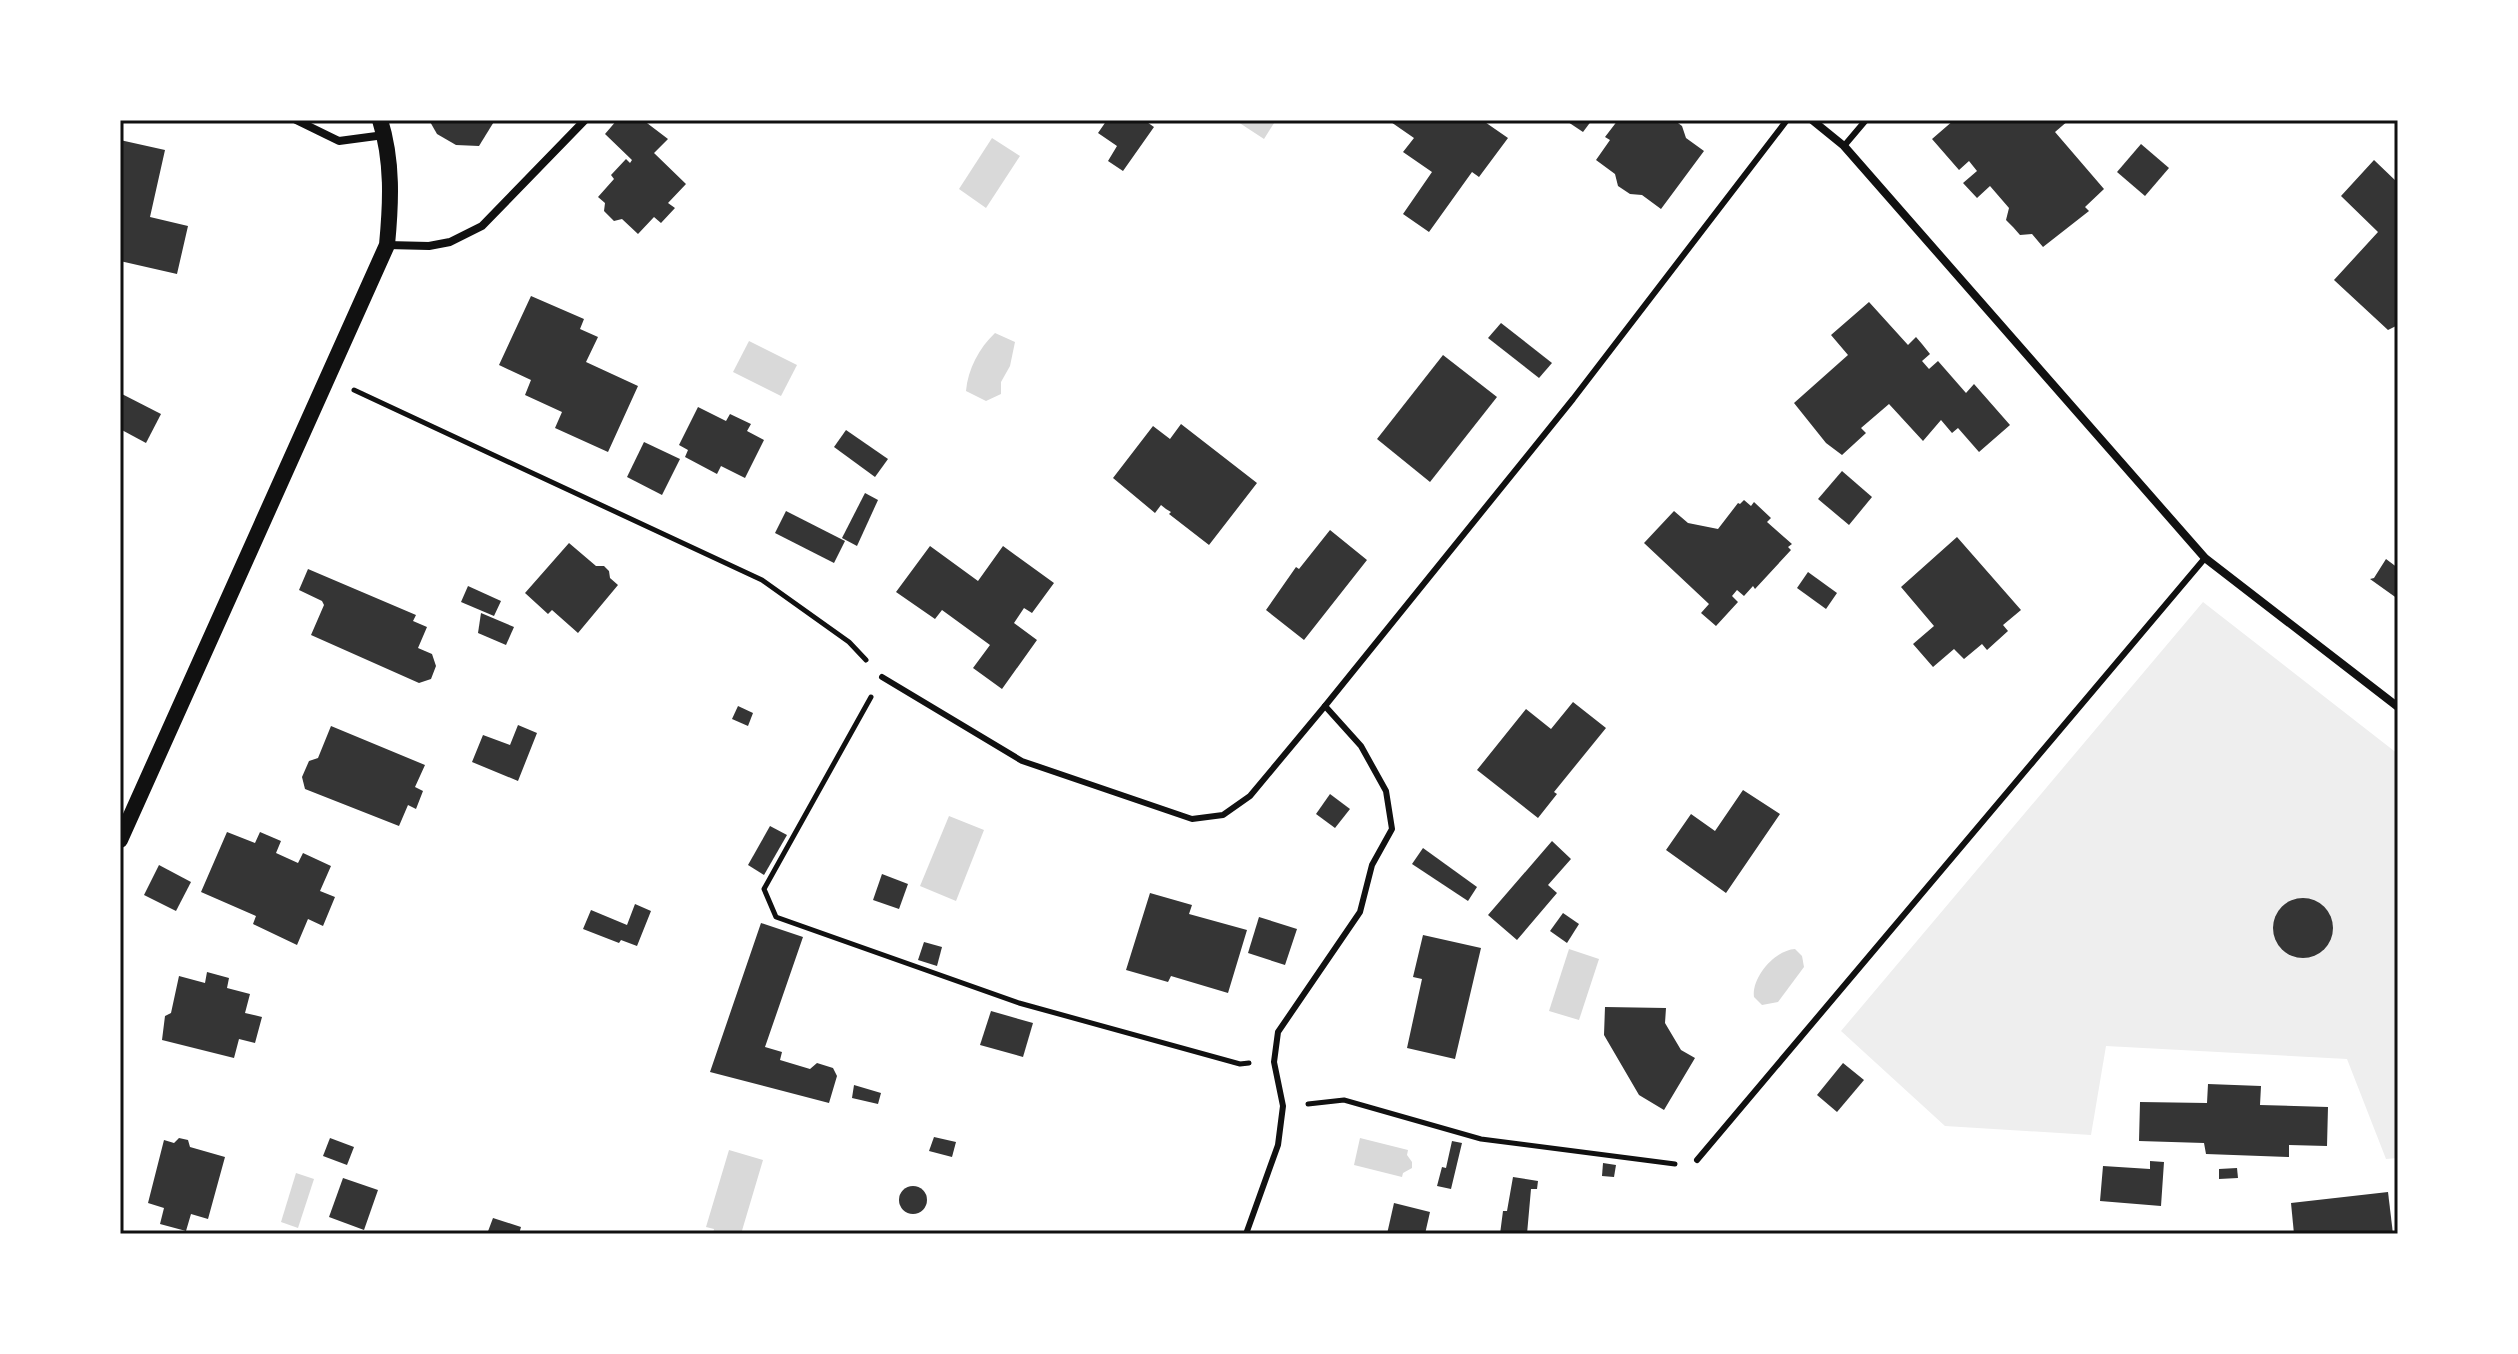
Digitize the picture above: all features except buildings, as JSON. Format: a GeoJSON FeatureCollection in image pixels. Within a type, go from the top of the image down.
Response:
{"type":"FeatureCollection","features":[{"type":"Feature","properties":{"kind":"main road"},"geometry":{"type":"LineString","coordinates":[[120,840],[387,245],[392,193],[383,127]]}},
{"type":"Feature","properties":{"kind":"street"},"geometry":{"type":"LineString","coordinates":[[296,120],[339,141],[383,127]]}},
{"type":"Feature","properties":{"kind":"street"},"geometry":{"type":"LineString","coordinates":[[387,245],[429,246],[450,242],[482,226],[585,120]]}},
{"type":"Feature","properties":{"kind":"street"},"geometry":{"type":"LineString","coordinates":[[1812,120],[1844,146],[2205,558],[2398,707]]}},
{"type":"Feature","properties":{"kind":"lane"},"geometry":{"type":"LineString","coordinates":[[882,677],[1022,761],[1192,819],[1223,815],[1250,796],[1325,706],[1573,399],[1787,120]]}},
{"type":"Feature","properties":{"kind":"lane"},"geometry":{"type":"LineString","coordinates":[[1844,146],[1866,120]]}},
{"type":"Feature","properties":{"kind":"lane"},"geometry":{"type":"LineString","coordinates":[[1697,1160],[2205,558]]}},
{"type":"Feature","properties":{"kind":"lane"},"geometry":{"type":"LineString","coordinates":[[1246,1234],[1278,1145],[1283,1106],[1274,1062],[1278,1032],[1360,912],[1372,865],[1392,829],[1386,791],[1361,746],[1325,706]]}},
{"type":"Feature","properties":{"kind":"path"},"geometry":{"type":"LineString","coordinates":[[329,378],[762,580],[849,642],[882,677],[764,889],[776,917],[1019,1003],[1240,1064],[1274,1062]]}},
{"type":"Feature","properties":{"kind":"path"},"geometry":{"type":"LineString","coordinates":[[1283,1106],[1344,1100],[1481,1139],[1689,1166],[1697,1160]]}},
{"type":"Feature","properties":{"kind":"shaded area"},"geometry":{"type":"Polygon","coordinates":[[[1235,120],[1276,120],[1264,139],[1235,120]]]}},
{"type":"Feature","properties":{"kind":"shaded area"},"geometry":{"type":"Polygon","coordinates":[[[992,138],[1020,156],[986,208],[959,189],[992,138]]]}},
{"type":"Feature","properties":{"kind":"shaded area"},"geometry":{"type":"Polygon","coordinates":[[[995,333],[1015,342],[1010,366],[1001,382],[1001,394],[986,401],[966,391],[975,359],[995,333]]]}},
{"type":"Feature","properties":{"kind":"shaded area"},"geometry":{"type":"Polygon","coordinates":[[[749,341],[797,365],[781,396],[733,372],[749,341]]]}},
{"type":"Feature","properties":{"kind":"shaded area"},"geometry":{"type":"Polygon","coordinates":[[[2203,602],[2398,754],[2398,1158],[2386,1159],[2347,1059],[2106,1046],[2091,1135],[1945,1126],[1841,1031],[2203,602]]]}},
{"type":"Feature","properties":{"kind":"shaded area"},"geometry":{"type":"Polygon","coordinates":[[[949,816],[984,830],[956,901],[920,886],[949,816]]]}},
{"type":"Feature","properties":{"kind":"shaded area"},"geometry":{"type":"Polygon","coordinates":[[[1569,949],[1599,959],[1579,1020],[1549,1011],[1569,949]]]}},
{"type":"Feature","properties":{"kind":"shaded area"},"geometry":{"type":"Polygon","coordinates":[[[1795,949],[1802,956],[1804,967],[1778,1002],[1762,1005],[1754,997],[1760,974],[1780,954],[1795,949]]]}},
{"type":"Feature","properties":{"kind":"shaded area"},"geometry":{"type":"Polygon","coordinates":[[[1360,1138],[1408,1150],[1412,1168],[1402,1177],[1354,1165],[1360,1138]]]}},
{"type":"Feature","properties":{"kind":"shaded area"},"geometry":{"type":"Polygon","coordinates":[[[729,1150],[763,1160],[741,1234],[713,1234],[714,1229],[706,1227],[729,1150]]]}},
{"type":"Feature","properties":{"kind":"shaded area"},"geometry":{"type":"Polygon","coordinates":[[[296,1173],[314,1179],[298,1228],[281,1222],[296,1173]]]}}]}
